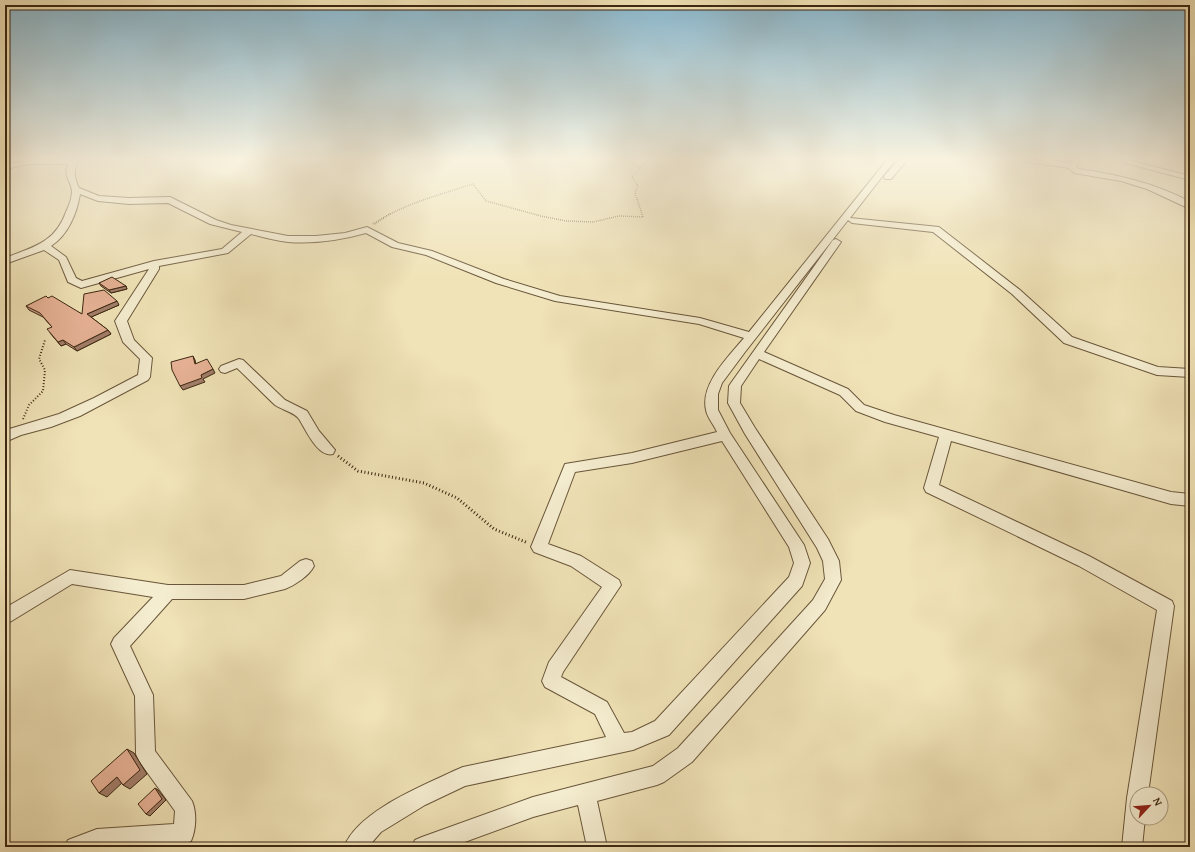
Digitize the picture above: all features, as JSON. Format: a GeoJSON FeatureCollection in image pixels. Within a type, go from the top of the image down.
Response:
{"type":"FeatureCollection","features":[{"type":"Feature","properties":{"kind":"street"},"geometry":{"type":"LineString","coordinates":[[5,261],[45,246],[63,230],[75,204],[75,200]]}},
{"type":"Feature","properties":{"kind":"street"},"geometry":{"type":"LineString","coordinates":[[116,200],[170,200],[213,222],[288,239],[316,239],[346,236],[367,230],[395,245],[429,253],[500,281],[558,299],[700,321],[751,336]]}},
{"type":"Feature","properties":{"kind":"street"},"geometry":{"type":"LineString","coordinates":[[354,847],[374,825],[418,798],[463,777],[634,741],[662,728],[796,581],[802,563],[796,545],[726,435],[712,410],[712,394],[716,382],[751,336],[860,200]]}},
{"type":"Feature","properties":{"kind":"street"},"geometry":{"type":"LineString","coordinates":[[422,847],[533,807],[657,775],[685,756],[818,605],[833,580],[831,561],[823,544],[750,431],[734,402],[735,386],[852,220],[869,200]]}},
{"type":"Feature","properties":{"kind":"street"},"geometry":{"type":"LineString","coordinates":[[1180,200],[1190,206]]}},
{"type":"Feature","properties":{"kind":"street"},"geometry":{"type":"LineString","coordinates":[[852,220],[936,229],[1016,292],[1068,340],[1158,371],[1190,373]]}},
{"type":"Feature","properties":{"kind":"street"},"geometry":{"type":"LineString","coordinates":[[45,246],[63,259],[72,280],[81,285],[154,264],[225,251],[249,231]]}},
{"type":"Feature","properties":{"kind":"street"},"geometry":{"type":"LineString","coordinates":[[5,436],[12,432],[52,422],[102,399],[144,377],[146,358],[130,342],[121,321],[154,269],[154,264]]}},
{"type":"Feature","properties":{"kind":"street"},"geometry":{"type":"LineString","coordinates":[[757,353],[844,392],[860,408],[890,419],[1171,498],[1190,500]]}},
{"type":"Feature","properties":{"kind":"street"},"geometry":{"type":"LineString","coordinates":[[225,369],[239,363],[281,403],[302,414],[314,434],[328,450]]}},
{"type":"Feature","properties":{"kind":"street"},"geometry":{"type":"LineString","coordinates":[[619,744],[601,708],[551,681],[555,668],[613,585],[576,561],[539,547],[570,468],[632,458],[726,435]]}},
{"type":"Feature","properties":{"kind":"street"},"geometry":{"type":"LineString","coordinates":[[946,435],[932,488],[1084,561],[1166,606],[1156,655],[1148,727],[1139,786]]}},
{"type":"Feature","properties":{"kind":"street"},"geometry":{"type":"LineString","coordinates":[[5,617],[70,577],[168,592],[244,592],[285,582],[306,566]]}},
{"type":"Feature","properties":{"kind":"street"},"geometry":{"type":"LineString","coordinates":[[75,847],[96,839],[184,834],[185,808],[146,754],[144,695],[120,644],[168,592]]}},
{"type":"Feature","properties":{"kind":"street"},"geometry":{"type":"LineString","coordinates":[[585,794],[597,847]]}},
{"type":"Feature","properties":{"kind":"street"},"geometry":{"type":"LineString","coordinates":[[1132,847],[1134,826]]}},
{"type":"Feature","properties":{"kind":"path"},"geometry":{"type":"LineString","coordinates":[[367,230],[381,218],[391,213],[428,200]]}},
{"type":"Feature","properties":{"kind":"path"},"geometry":{"type":"LineString","coordinates":[[485,200],[566,221],[593,222],[619,216],[643,217],[637,200]]}},
{"type":"Feature","properties":{"kind":"path"},"geometry":{"type":"LineString","coordinates":[[19,431],[29,405],[43,391],[45,370],[39,359],[45,340]]}},
{"type":"Feature","properties":{"kind":"path"},"geometry":{"type":"LineString","coordinates":[[328,450],[342,458],[358,471],[424,482],[457,498],[494,529],[539,547]]}},
{"type":"Feature","properties":{"kind":"building"},"geometry":{"type":"Polygon","coordinates":[[[112,277],[126,286],[109,290],[99,283],[112,277]]]}},
{"type":"Feature","properties":{"kind":"building"},"geometry":{"type":"Polygon","coordinates":[[[104,290],[117,301],[87,314],[108,330],[74,347],[63,340],[58,342],[47,329],[52,327],[40,313],[26,306],[46,296],[48,298],[52,296],[82,314],[84,294],[104,290]]]}},
{"type":"Feature","properties":{"kind":"building"},"geometry":{"type":"Polygon","coordinates":[[[193,356],[195,364],[207,359],[213,369],[201,375],[202,378],[180,386],[172,370],[171,362],[193,356]]]}},
{"type":"Feature","properties":{"kind":"building"},"geometry":{"type":"Polygon","coordinates":[[[127,749],[140,770],[123,785],[117,777],[99,793],[91,781],[127,749]]]}},
{"type":"Feature","properties":{"kind":"building"},"geometry":{"type":"Polygon","coordinates":[[[155,788],[162,799],[146,814],[138,804],[155,788]]]}}]}
